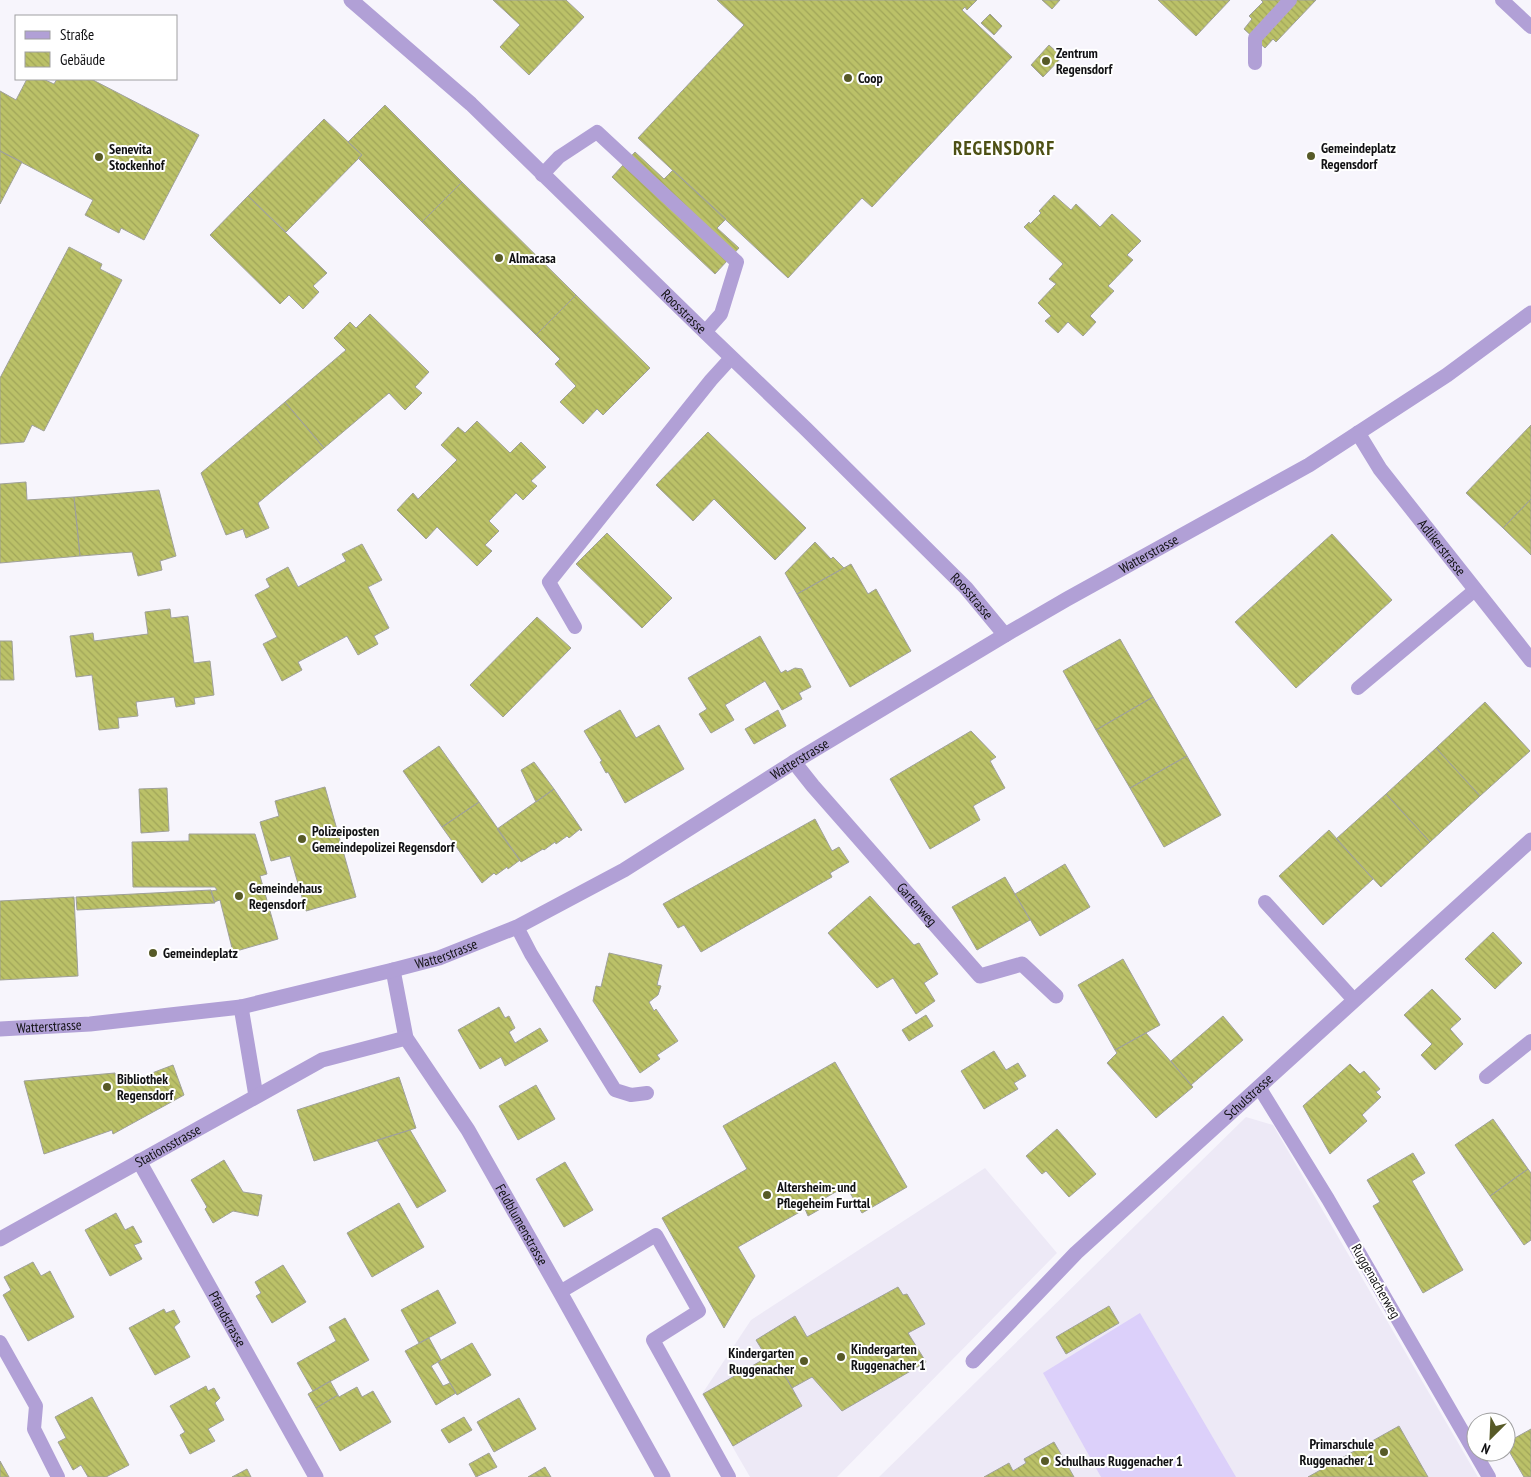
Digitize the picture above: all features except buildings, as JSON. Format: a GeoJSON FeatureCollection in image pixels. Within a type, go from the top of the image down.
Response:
{"type":"FeatureCollection","features":[{"type":"Feature","properties":{"kind":"street","name":"Roosstrasse"},"geometry":{"type":"LineString","coordinates":[[351,0],[471,104],[806,429],[966,588],[1005,635]]}},
{"type":"Feature","properties":{"kind":"street","name":"Watterstrasse"},"geometry":{"type":"LineString","coordinates":[[0,1029],[90,1024],[241,1006],[439,958],[517,927],[624,870],[794,762],[1066,599],[1308,465],[1447,375],[1531,313]]}},
{"type":"Feature","properties":{"kind":"street","name":"Adlikerstrasse"},"geometry":{"type":"LineString","coordinates":[[1358,433],[1380,469],[1531,660]]}},
{"type":"Feature","properties":{"kind":"street","name":"Gartenweg"},"geometry":{"type":"LineString","coordinates":[[794,762],[980,976],[1022,964],[1056,996]]}},
{"type":"Feature","properties":{"kind":"street","name":"Schulstrasse"},"geometry":{"type":"LineString","coordinates":[[973,1361],[1076,1252],[1531,840]]}},
{"type":"Feature","properties":{"kind":"street","name":"Feldblumenstrasse"},"geometry":{"type":"LineString","coordinates":[[392,970],[406,1038],[468,1130],[663,1477]]}},
{"type":"Feature","properties":{"kind":"street"},"geometry":{"type":"LineString","coordinates":[[241,1006],[256,1096]]}},
{"type":"Feature","properties":{"kind":"street","name":"Stationsstrasse"},"geometry":{"type":"LineString","coordinates":[[0,1239],[322,1060],[406,1038]]}},
{"type":"Feature","properties":{"kind":"street","name":"Pfandstrasse"},"geometry":{"type":"LineString","coordinates":[[139,1162],[316,1477]]}},
{"type":"Feature","properties":{"kind":"lane"},"geometry":{"type":"LineString","coordinates":[[1255,63],[1254,38],[1290,0]]}},
{"type":"Feature","properties":{"kind":"lane"},"geometry":{"type":"LineString","coordinates":[[1502,0],[1531,27]]}},
{"type":"Feature","properties":{"kind":"lane"},"geometry":{"type":"LineString","coordinates":[[542,174],[559,157],[596,132],[737,262],[721,314],[705,332]]}},
{"type":"Feature","properties":{"kind":"lane"},"geometry":{"type":"LineString","coordinates":[[575,626],[549,582],[711,380],[731,358]]}},
{"type":"Feature","properties":{"kind":"lane"},"geometry":{"type":"LineString","coordinates":[[1358,688],[1475,590]]}},
{"type":"Feature","properties":{"kind":"lane"},"geometry":{"type":"LineString","coordinates":[[1265,902],[1354,1000]]}},
{"type":"Feature","properties":{"kind":"lane"},"geometry":{"type":"LineString","coordinates":[[517,927],[530,954],[615,1090],[631,1095],[647,1093]]}},
{"type":"Feature","properties":{"kind":"lane"},"geometry":{"type":"LineString","coordinates":[[1486,1077],[1531,1041]]}},
{"type":"Feature","properties":{"kind":"lane","name":"Ruggenacherweg"},"geometry":{"type":"LineString","coordinates":[[1259,1087],[1328,1199],[1489,1477]]}},
{"type":"Feature","properties":{"kind":"lane"},"geometry":{"type":"LineString","coordinates":[[560,1292],[656,1235],[699,1311],[653,1340],[729,1477]]}},
{"type":"Feature","properties":{"kind":"lane"},"geometry":{"type":"LineString","coordinates":[[0,1342],[36,1406],[34,1429],[58,1477]]}},
{"type":"Feature","properties":{"kind":"shaded area"},"geometry":{"type":"Polygon","coordinates":[[[1246,1117],[1273,1125],[1466,1456],[1466,1462],[1469,1462],[1478,1477],[879,1477],[1246,1117]]]}},
{"type":"Feature","properties":{"kind":"shaded area","name":"Kindergarten Ruggenacher 1"},"geometry":{"type":"Polygon","coordinates":[[[985,1168],[1057,1253],[837,1477],[750,1477],[702,1394],[751,1320],[985,1168]]]}},
{"type":"Feature","properties":{"kind":"shaded area"},"geometry":{"type":"Polygon","coordinates":[[[1140,1313],[1236,1477],[1101,1477],[1043,1373],[1140,1313]]]}},
{"type":"Feature","properties":{"kind":"place","name":"Zentrum Regensdorf"},"geometry":{"type":"Point","coordinates":[1046,61]}},
{"type":"Feature","properties":{"kind":"place","name":"Coop"},"geometry":{"type":"Point","coordinates":[848,78]}},
{"type":"Feature","properties":{"kind":"place","name":"Gemeindeplatz Regensdorf"},"geometry":{"type":"Point","coordinates":[1311,156]}},
{"type":"Feature","properties":{"kind":"place","name":"Senevita Stockenhof"},"geometry":{"type":"Point","coordinates":[99,157]}},
{"type":"Feature","properties":{"kind":"place","name":"Almacasa"},"geometry":{"type":"Point","coordinates":[499,258]}},
{"type":"Feature","properties":{"kind":"place","name":"Polizeiposten Gemeindepolizei Regensdorf"},"geometry":{"type":"Point","coordinates":[302,839]}},
{"type":"Feature","properties":{"kind":"place","name":"Gemeindehaus Regensdorf"},"geometry":{"type":"Point","coordinates":[239,896]}},
{"type":"Feature","properties":{"kind":"place","name":"Gemeindeplatz"},"geometry":{"type":"Point","coordinates":[153,953]}},
{"type":"Feature","properties":{"kind":"place","name":"Bibliothek Regensdorf"},"geometry":{"type":"Point","coordinates":[107,1087]}},
{"type":"Feature","properties":{"kind":"place","name":"Altersheim- und Pflegeheim Furttal"},"geometry":{"type":"Point","coordinates":[767,1195]}},
{"type":"Feature","properties":{"kind":"place","name":"Kindergarten Ruggenacher 1"},"geometry":{"type":"Point","coordinates":[841,1357]}},
{"type":"Feature","properties":{"kind":"place","name":"Kindergarten Ruggenacher"},"geometry":{"type":"Point","coordinates":[804,1361]}},
{"type":"Feature","properties":{"kind":"place","name":"Primarschule Ruggenacher 1"},"geometry":{"type":"Point","coordinates":[1384,1452]}},
{"type":"Feature","properties":{"kind":"place","name":"Schulhaus Ruggenacher 1"},"geometry":{"type":"Point","coordinates":[1045,1461]}},
{"type":"Feature","properties":{"kind":"district","name":"REGENSDORF"},"geometry":{"type":"Point","coordinates":[1004,148]}}]}
